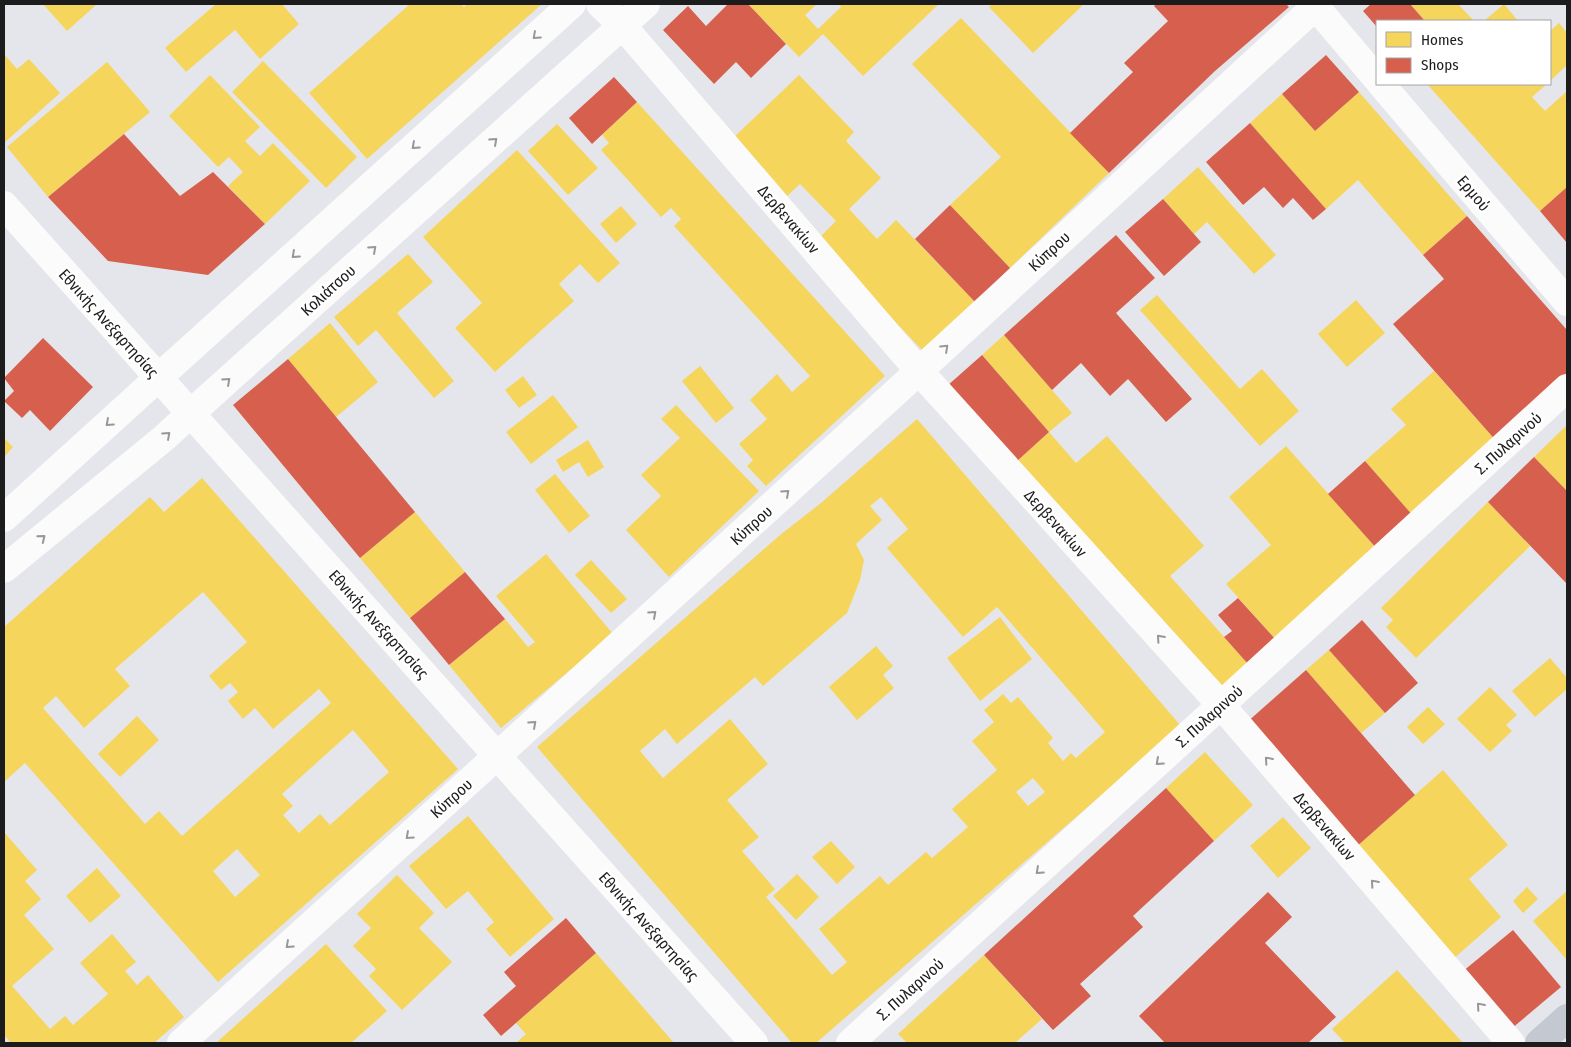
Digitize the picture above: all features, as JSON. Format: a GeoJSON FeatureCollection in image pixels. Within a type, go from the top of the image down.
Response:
{"type":"FeatureCollection","features":[{"type":"Feature","properties":{"kind":"main road"},"geometry":{"type":"LineString","coordinates":[[1539,1043],[1567,1018]]}},
{"type":"Feature","properties":{"kind":"street"},"geometry":{"type":"LineString","coordinates":[[4,518],[572,4]]}},
{"type":"Feature","properties":{"kind":"street","name":"Δερβενακίων"},"geometry":{"type":"LineString","coordinates":[[600,4],[622,25],[920,371],[1220,705],[1511,1043]]}},
{"type":"Feature","properties":{"kind":"street","name":"Κολιάτσου"},"geometry":{"type":"LineString","coordinates":[[4,569],[164,438],[646,4]]}},
{"type":"Feature","properties":{"kind":"street"},"geometry":{"type":"LineString","coordinates":[[1316,5],[1376,78]]}},
{"type":"Feature","properties":{"kind":"street","name":"Κύπρου"},"geometry":{"type":"LineString","coordinates":[[181,1043],[920,371],[1316,5]]}},
{"type":"Feature","properties":{"kind":"street","name":"Ερμού"},"geometry":{"type":"LineString","coordinates":[[1382,85],[1567,302]]}},
{"type":"Feature","properties":{"kind":"street","name":"Εθνικής Ανεξαρτησίας"},"geometry":{"type":"LineString","coordinates":[[4,206],[754,1043]]}},
{"type":"Feature","properties":{"kind":"street","name":"Σ. Πυλαρινού"},"geometry":{"type":"LineString","coordinates":[[850,1043],[1567,388]]}},
{"type":"Feature","properties":{"kind":"building: Homes"},"geometry":{"type":"Polygon","coordinates":[[[43,4],[97,4],[67,31],[43,4]]]}},
{"type":"Feature","properties":{"kind":"building: Homes"},"geometry":{"type":"Polygon","coordinates":[[[216,4],[282,4],[299,24],[260,59],[235,30],[186,72],[165,48],[216,4]]]}},
{"type":"Feature","properties":{"kind":"building: Homes"},"geometry":{"type":"Polygon","coordinates":[[[410,4],[461,4],[464,7],[467,4],[542,4],[367,159],[309,93],[410,4]]]}},
{"type":"Feature","properties":{"kind":"building: Homes"},"geometry":{"type":"Polygon","coordinates":[[[748,4],[817,4],[805,15],[818,29],[841,7],[838,4],[939,4],[863,76],[823,34],[799,57],[748,4]]]}},
{"type":"Feature","properties":{"kind":"building: Homes"},"geometry":{"type":"Polygon","coordinates":[[[992,4],[1084,4],[1033,53],[989,7],[992,4]]]}},
{"type":"Feature","properties":{"kind":"building: Homes"},"geometry":{"type":"Polygon","coordinates":[[[1410,4],[1458,4],[1473,20],[1424,20],[1410,4]]]}},
{"type":"Feature","properties":{"kind":"building: Homes"},"geometry":{"type":"Polygon","coordinates":[[[1504,4],[1517,20],[1485,20],[1504,4]]]}},
{"type":"Feature","properties":{"kind":"building: Homes"},"geometry":{"type":"Polygon","coordinates":[[[961,18],[1109,173],[1010,268],[950,205],[1001,157],[912,64],[961,18]]]}},
{"type":"Feature","properties":{"kind":"building: Homes"},"geometry":{"type":"Polygon","coordinates":[[[1559,23],[1567,33],[1567,65],[1551,80],[1551,30],[1559,23]]]}},
{"type":"Feature","properties":{"kind":"building: Homes"},"geometry":{"type":"Polygon","coordinates":[[[4,54],[17,69],[29,59],[60,93],[4,143],[4,54]]]}},
{"type":"Feature","properties":{"kind":"building: Homes"},"geometry":{"type":"Polygon","coordinates":[[[263,61],[357,157],[326,188],[232,92],[263,61]]]}},
{"type":"Feature","properties":{"kind":"building: Homes"},"geometry":{"type":"Polygon","coordinates":[[[107,62],[150,112],[48,197],[7,147],[107,62]]]}},
{"type":"Feature","properties":{"kind":"building: Homes"},"geometry":{"type":"Polygon","coordinates":[[[210,75],[260,127],[245,141],[260,156],[273,143],[310,181],[265,224],[228,186],[243,172],[229,157],[218,167],[169,116],[210,75]]]}},
{"type":"Feature","properties":{"kind":"building: Homes"},"geometry":{"type":"Polygon","coordinates":[[[799,75],[854,132],[846,141],[881,178],[849,209],[877,239],[896,220],[975,302],[923,351],[817,240],[836,221],[800,184],[784,199],[729,142],[799,75]]]}},
{"type":"Feature","properties":{"kind":"building: Homes"},"geometry":{"type":"Polygon","coordinates":[[[1428,85],[1546,85],[1532,97],[1545,111],[1567,91],[1567,187],[1540,211],[1428,85]]]}},
{"type":"Feature","properties":{"kind":"building: Homes"},"geometry":{"type":"Polygon","coordinates":[[[1359,92],[1467,216],[1423,255],[1358,180],[1326,209],[1250,123],[1282,94],[1315,131],[1359,92]]]}},
{"type":"Feature","properties":{"kind":"building: Homes"},"geometry":{"type":"Polygon","coordinates":[[[637,102],[885,376],[766,486],[747,466],[753,460],[739,444],[767,419],[750,400],[777,374],[792,392],[810,376],[674,226],[681,219],[671,208],[661,217],[601,150],[609,143],[602,135],[637,102]]]}},
{"type":"Feature","properties":{"kind":"building: Homes"},"geometry":{"type":"Polygon","coordinates":[[[557,124],[598,168],[568,195],[528,151],[557,124]]]}},
{"type":"Feature","properties":{"kind":"building: Homes"},"geometry":{"type":"Polygon","coordinates":[[[517,150],[620,263],[598,283],[580,264],[559,284],[574,301],[495,372],[455,328],[482,303],[423,237],[517,150]]]}},
{"type":"Feature","properties":{"kind":"building: Homes"},"geometry":{"type":"Polygon","coordinates":[[[1198,167],[1276,255],[1254,274],[1207,222],[1194,234],[1163,199],[1198,167]]]}},
{"type":"Feature","properties":{"kind":"building: Homes"},"geometry":{"type":"Polygon","coordinates":[[[621,206],[637,224],[616,243],[600,224],[621,206]]]}},
{"type":"Feature","properties":{"kind":"building: Homes"},"geometry":{"type":"Polygon","coordinates":[[[408,254],[433,282],[397,313],[454,381],[434,398],[376,330],[358,346],[334,317],[408,254]]]}},
{"type":"Feature","properties":{"kind":"building: Homes"},"geometry":{"type":"Polygon","coordinates":[[[1157,295],[1240,389],[1262,369],[1299,411],[1260,446],[1140,310],[1157,295]]]}},
{"type":"Feature","properties":{"kind":"building: Homes"},"geometry":{"type":"Polygon","coordinates":[[[1356,300],[1385,333],[1347,367],[1318,334],[1356,300]]]}},
{"type":"Feature","properties":{"kind":"building: Homes"},"geometry":{"type":"Polygon","coordinates":[[[330,323],[378,382],[336,417],[288,359],[330,323]]]}},
{"type":"Feature","properties":{"kind":"building: Homes"},"geometry":{"type":"Polygon","coordinates":[[[1004,335],[1072,413],[1049,432],[982,355],[1004,335]]]}},
{"type":"Feature","properties":{"kind":"building: Homes"},"geometry":{"type":"Polygon","coordinates":[[[700,366],[734,408],[716,423],[682,381],[700,366]]]}},
{"type":"Feature","properties":{"kind":"building: Homes"},"geometry":{"type":"Polygon","coordinates":[[[1434,371],[1498,443],[1415,518],[1365,461],[1406,425],[1391,409],[1434,371]]]}},
{"type":"Feature","properties":{"kind":"building: Homes"},"geometry":{"type":"Polygon","coordinates":[[[523,376],[537,395],[519,408],[505,390],[523,376]]]}},
{"type":"Feature","properties":{"kind":"building: Homes"},"geometry":{"type":"Polygon","coordinates":[[[553,395],[578,427],[531,464],[506,432],[553,395]]]}},
{"type":"Feature","properties":{"kind":"building: Homes"},"geometry":{"type":"Polygon","coordinates":[[[676,405],[759,491],[669,577],[626,530],[661,496],[641,475],[680,438],[661,419],[676,405]]]}},
{"type":"Feature","properties":{"kind":"building: Homes"},"geometry":{"type":"Polygon","coordinates":[[[917,419],[1181,726],[816,1043],[792,1043],[537,747],[780,535],[821,503],[917,419]],[[881,497],[870,506],[882,520],[856,544],[864,560],[860,580],[847,613],[763,686],[755,677],[677,744],[665,729],[640,751],[663,778],[730,719],[768,764],[727,800],[759,837],[742,851],[775,889],[766,897],[832,975],[847,962],[819,929],[880,876],[888,885],[926,852],[932,858],[968,827],[952,809],[997,770],[972,741],[994,722],[984,710],[1003,694],[1011,703],[1018,697],[1053,738],[1048,743],[1063,761],[1071,753],[1076,758],[1105,732],[997,607],[963,637],[887,548],[908,529],[881,497]],[[1033,778],[1016,792],[1028,806],[1045,792],[1033,778]]]}},
{"type":"Feature","properties":{"kind":"building: Homes"},"geometry":{"type":"Polygon","coordinates":[[[1567,425],[1567,491],[1534,457],[1567,425]]]}},
{"type":"Feature","properties":{"kind":"building: Homes"},"geometry":{"type":"Polygon","coordinates":[[[1049,432],[1076,463],[1107,436],[1204,546],[1170,576],[1248,664],[1217,693],[1015,463],[1049,432]]]}},
{"type":"Feature","properties":{"kind":"building: Homes"},"geometry":{"type":"Polygon","coordinates":[[[4,438],[13,447],[4,457],[4,438]]]}},
{"type":"Feature","properties":{"kind":"building: Homes"},"geometry":{"type":"Polygon","coordinates":[[[588,440],[604,467],[588,477],[579,462],[563,472],[556,460],[588,440]]]}},
{"type":"Feature","properties":{"kind":"building: Homes"},"geometry":{"type":"Polygon","coordinates":[[[1286,446],[1378,550],[1276,640],[1226,584],[1271,545],[1229,497],[1286,446]]]}},
{"type":"Feature","properties":{"kind":"building: Homes"},"geometry":{"type":"Polygon","coordinates":[[[555,474],[590,516],[569,533],[535,490],[555,474]]]}},
{"type":"Feature","properties":{"kind":"building: Homes"},"geometry":{"type":"Polygon","coordinates":[[[202,478],[458,769],[218,982],[25,763],[4,782],[4,627],[150,497],[164,512],[202,478]],[[203,592],[115,669],[130,686],[84,728],[56,696],[43,708],[145,824],[159,811],[182,836],[331,703],[319,689],[273,729],[255,708],[243,719],[228,701],[238,692],[230,683],[221,690],[209,676],[247,642],[203,592]],[[353,730],[282,794],[293,806],[283,815],[299,833],[320,814],[330,825],[389,772],[353,730]],[[237,849],[213,871],[235,897],[260,875],[237,849]]]}},
{"type":"Feature","properties":{"kind":"building: Homes"},"geometry":{"type":"Polygon","coordinates":[[[1488,502],[1530,546],[1416,658],[1386,627],[1393,620],[1381,608],[1488,502]]]}},
{"type":"Feature","properties":{"kind":"building: Homes"},"geometry":{"type":"Polygon","coordinates":[[[415,512],[465,572],[410,618],[360,558],[415,512]]]}},
{"type":"Feature","properties":{"kind":"building: Homes"},"geometry":{"type":"Polygon","coordinates":[[[546,554],[613,634],[501,728],[449,665],[505,619],[528,647],[535,642],[496,596],[546,554]]]}},
{"type":"Feature","properties":{"kind":"building: Homes"},"geometry":{"type":"Polygon","coordinates":[[[591,560],[627,599],[611,613],[575,575],[591,560]]]}},
{"type":"Feature","properties":{"kind":"building: Homes"},"geometry":{"type":"Polygon","coordinates":[[[1000,617],[1032,659],[980,701],[947,658],[1000,617]]]}},
{"type":"Feature","properties":{"kind":"building: Homes"},"geometry":{"type":"Polygon","coordinates":[[[876,646],[893,666],[883,675],[894,688],[857,720],[829,687],[876,646]]]}},
{"type":"Feature","properties":{"kind":"building: Homes"},"geometry":{"type":"Polygon","coordinates":[[[1329,650],[1385,713],[1361,733],[1306,670],[1329,650]]]}},
{"type":"Feature","properties":{"kind":"building: Homes"},"geometry":{"type":"Polygon","coordinates":[[[1550,658],[1567,678],[1567,689],[1535,717],[1512,691],[1550,658]]]}},
{"type":"Feature","properties":{"kind":"building: Homes"},"geometry":{"type":"Polygon","coordinates":[[[1490,687],[1517,715],[1506,725],[1512,731],[1490,752],[1457,719],[1490,687]]]}},
{"type":"Feature","properties":{"kind":"building: Homes"},"geometry":{"type":"Polygon","coordinates":[[[1428,707],[1445,724],[1423,744],[1407,727],[1428,707]]]}},
{"type":"Feature","properties":{"kind":"building: Homes"},"geometry":{"type":"Polygon","coordinates":[[[137,716],[159,740],[120,777],[98,754],[137,716]]]}},
{"type":"Feature","properties":{"kind":"building: Homes"},"geometry":{"type":"Polygon","coordinates":[[[1205,752],[1253,805],[1214,841],[1166,788],[1205,752]]]}},
{"type":"Feature","properties":{"kind":"building: Homes"},"geometry":{"type":"Polygon","coordinates":[[[1443,770],[1508,845],[1469,879],[1501,917],[1452,960],[1355,848],[1443,770]]]}},
{"type":"Feature","properties":{"kind":"building: Homes"},"geometry":{"type":"Polygon","coordinates":[[[468,816],[554,919],[510,957],[486,929],[494,922],[468,891],[446,909],[409,866],[468,816]]]}},
{"type":"Feature","properties":{"kind":"building: Homes"},"geometry":{"type":"Polygon","coordinates":[[[1283,817],[1311,848],[1278,878],[1250,846],[1283,817]]]}},
{"type":"Feature","properties":{"kind":"building: Homes"},"geometry":{"type":"Polygon","coordinates":[[[4,832],[37,870],[25,881],[41,899],[24,915],[54,949],[12,986],[50,1029],[65,1016],[73,1025],[108,994],[80,963],[112,934],[136,962],[125,971],[137,985],[148,975],[184,1017],[154,1043],[11,1043],[4,1035],[4,832]]]}},
{"type":"Feature","properties":{"kind":"building: Homes"},"geometry":{"type":"Polygon","coordinates":[[[831,841],[855,867],[837,884],[812,857],[831,841]]]}},
{"type":"Feature","properties":{"kind":"building: Homes"},"geometry":{"type":"Polygon","coordinates":[[[97,868],[121,896],[90,923],[66,896],[97,868]]]}},
{"type":"Feature","properties":{"kind":"building: Homes"},"geometry":{"type":"Polygon","coordinates":[[[797,874],[819,897],[796,920],[773,896],[797,874]]]}},
{"type":"Feature","properties":{"kind":"building: Homes"},"geometry":{"type":"Polygon","coordinates":[[[397,875],[434,913],[419,928],[452,962],[402,1010],[369,976],[376,969],[353,946],[371,928],[357,914],[397,875]]]}},
{"type":"Feature","properties":{"kind":"building: Homes"},"geometry":{"type":"Polygon","coordinates":[[[1527,887],[1538,899],[1523,913],[1513,901],[1527,887]]]}},
{"type":"Feature","properties":{"kind":"building: Homes"},"geometry":{"type":"Polygon","coordinates":[[[1567,891],[1567,960],[1533,921],[1567,891]]]}},
{"type":"Feature","properties":{"kind":"building: Homes"},"geometry":{"type":"Polygon","coordinates":[[[326,944],[387,1011],[351,1043],[216,1043],[326,944]]]}},
{"type":"Feature","properties":{"kind":"building: Homes"},"geometry":{"type":"Polygon","coordinates":[[[596,953],[674,1043],[518,1043],[526,1034],[516,1023],[596,953]]]}},
{"type":"Feature","properties":{"kind":"building: Homes"},"geometry":{"type":"Polygon","coordinates":[[[984,955],[1042,1019],[1015,1043],[907,1043],[898,1034],[984,955]]]}},
{"type":"Feature","properties":{"kind":"building: Homes"},"geometry":{"type":"Polygon","coordinates":[[[1397,970],[1463,1043],[1345,1043],[1332,1029],[1397,970]]]}},
{"type":"Feature","properties":{"kind":"building: Shops"},"geometry":{"type":"Polygon","coordinates":[[[728,4],[748,4],[786,44],[751,78],[736,62],[714,84],[663,30],[688,6],[706,26],[728,4]]]}},
{"type":"Feature","properties":{"kind":"building: Shops"},"geometry":{"type":"Polygon","coordinates":[[[1156,4],[1286,4],[1289,7],[1215,71],[1109,173],[1070,133],[1133,72],[1124,63],[1168,21],[1154,6],[1156,4]]]}},
{"type":"Feature","properties":{"kind":"building: Shops"},"geometry":{"type":"Polygon","coordinates":[[[1371,4],[1410,4],[1424,20],[1376,20],[1376,26],[1363,11],[1371,4]]]}},
{"type":"Feature","properties":{"kind":"building: Shops"},"geometry":{"type":"Polygon","coordinates":[[[1326,55],[1359,92],[1315,131],[1282,94],[1326,55]]]}},
{"type":"Feature","properties":{"kind":"building: Shops"},"geometry":{"type":"Polygon","coordinates":[[[614,77],[637,102],[592,144],[569,118],[614,77]]]}},
{"type":"Feature","properties":{"kind":"building: Shops"},"geometry":{"type":"Polygon","coordinates":[[[1250,123],[1326,209],[1313,220],[1293,198],[1283,208],[1264,187],[1243,205],[1206,162],[1250,123]]]}},
{"type":"Feature","properties":{"kind":"building: Shops"},"geometry":{"type":"Polygon","coordinates":[[[124,134],[180,196],[213,172],[265,224],[208,275],[108,261],[48,197],[124,134]]]}},
{"type":"Feature","properties":{"kind":"building: Shops"},"geometry":{"type":"Polygon","coordinates":[[[1567,187],[1567,243],[1540,211],[1567,187]]]}},
{"type":"Feature","properties":{"kind":"building: Shops"},"geometry":{"type":"Polygon","coordinates":[[[1163,199],[1201,242],[1164,276],[1125,232],[1163,199]]]}},
{"type":"Feature","properties":{"kind":"building: Shops"},"geometry":{"type":"Polygon","coordinates":[[[950,205],[1010,268],[975,302],[915,239],[950,205]]]}},
{"type":"Feature","properties":{"kind":"building: Shops"},"geometry":{"type":"Polygon","coordinates":[[[1467,216],[1567,330],[1567,382],[1498,443],[1393,324],[1444,279],[1423,255],[1467,216]]]}},
{"type":"Feature","properties":{"kind":"building: Shops"},"geometry":{"type":"Polygon","coordinates":[[[1116,235],[1155,278],[1116,313],[1192,399],[1166,422],[1128,379],[1110,396],[1081,363],[1052,390],[1004,335],[1116,235]]]}},
{"type":"Feature","properties":{"kind":"building: Shops"},"geometry":{"type":"Polygon","coordinates":[[[43,338],[93,387],[50,431],[30,410],[22,418],[4,401],[14,391],[4,378],[43,338]]]}},
{"type":"Feature","properties":{"kind":"building: Shops"},"geometry":{"type":"Polygon","coordinates":[[[982,355],[1049,432],[1015,463],[947,386],[982,355]]]}},
{"type":"Feature","properties":{"kind":"building: Shops"},"geometry":{"type":"Polygon","coordinates":[[[288,359],[415,512],[360,558],[233,405],[288,359]]]}},
{"type":"Feature","properties":{"kind":"building: Shops"},"geometry":{"type":"Polygon","coordinates":[[[1534,457],[1567,491],[1567,584],[1488,502],[1534,457]]]}},
{"type":"Feature","properties":{"kind":"building: Shops"},"geometry":{"type":"Polygon","coordinates":[[[1365,461],[1415,518],[1378,550],[1328,494],[1365,461]]]}},
{"type":"Feature","properties":{"kind":"building: Shops"},"geometry":{"type":"Polygon","coordinates":[[[465,572],[505,619],[449,665],[410,618],[465,572]]]}},
{"type":"Feature","properties":{"kind":"building: Shops"},"geometry":{"type":"Polygon","coordinates":[[[1238,598],[1276,640],[1248,664],[1224,637],[1232,631],[1218,615],[1238,598]]]}},
{"type":"Feature","properties":{"kind":"building: Shops"},"geometry":{"type":"Polygon","coordinates":[[[1362,620],[1418,683],[1385,713],[1329,650],[1362,620]]]}},
{"type":"Feature","properties":{"kind":"building: Shops"},"geometry":{"type":"Polygon","coordinates":[[[1306,670],[1415,795],[1355,848],[1246,723],[1306,670]]]}},
{"type":"Feature","properties":{"kind":"building: Shops"},"geometry":{"type":"Polygon","coordinates":[[[1166,788],[1214,841],[1133,916],[1143,927],[1080,984],[1091,996],[1053,1030],[984,955],[1166,788]]]}},
{"type":"Feature","properties":{"kind":"building: Shops"},"geometry":{"type":"Polygon","coordinates":[[[1268,892],[1292,917],[1265,943],[1336,1017],[1308,1043],[1165,1043],[1139,1016],[1268,892]]]}},
{"type":"Feature","properties":{"kind":"building: Shops"},"geometry":{"type":"Polygon","coordinates":[[[566,918],[596,953],[501,1036],[483,1015],[516,986],[504,972],[566,918]]]}},
{"type":"Feature","properties":{"kind":"building: Shops"},"geometry":{"type":"Polygon","coordinates":[[[1513,930],[1561,987],[1511,1029],[1462,972],[1513,930]]]}}]}
